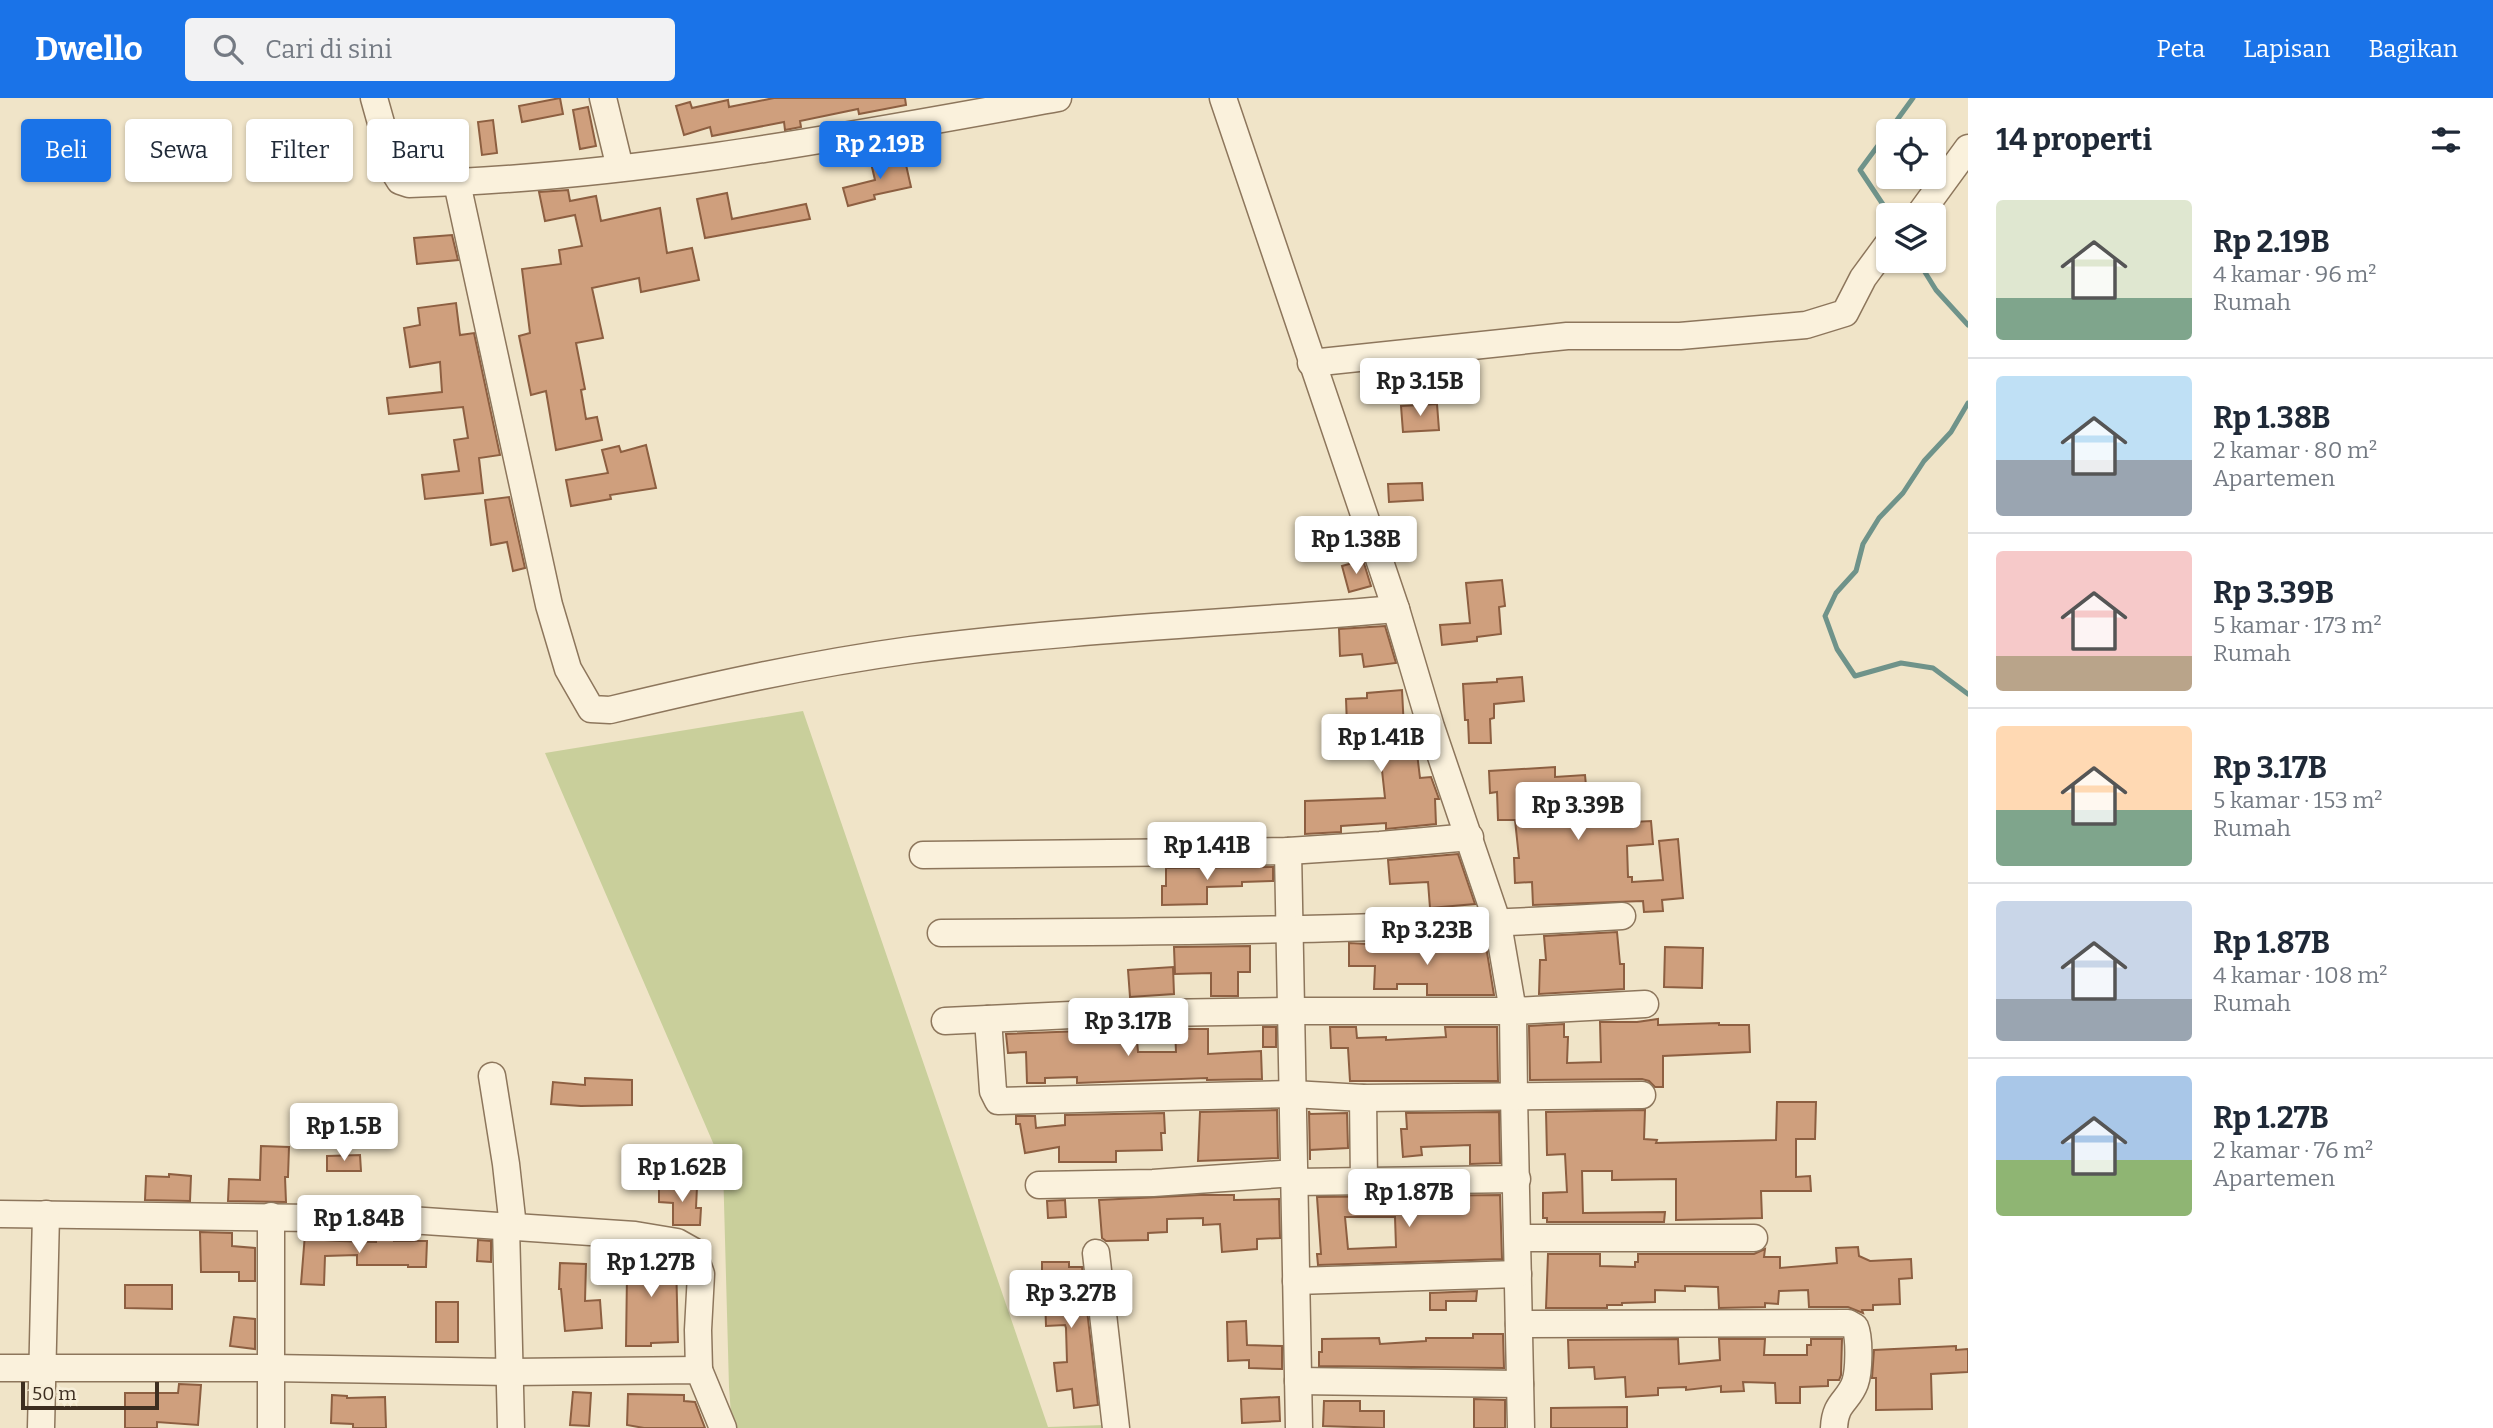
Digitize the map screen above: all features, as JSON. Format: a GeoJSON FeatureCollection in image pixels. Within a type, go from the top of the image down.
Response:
{"type":"FeatureCollection","features":[{"type":"Feature","properties":{"kind":"street"},"geometry":{"type":"LineString","coordinates":[[374,98],[395,173],[400,181],[409,184],[457,183],[620,168],[768,150],[1058,98]]}},
{"type":"Feature","properties":{"kind":"street"},"geometry":{"type":"LineString","coordinates":[[603,98],[620,168]]}},
{"type":"Feature","properties":{"kind":"street"},"geometry":{"type":"LineString","coordinates":[[1223,98],[1396,609],[1431,727],[1499,924],[1513,1011],[1521,1428]]}},
{"type":"Feature","properties":{"kind":"street"},"geometry":{"type":"LineString","coordinates":[[1928,203],[1968,148]]}},
{"type":"Feature","properties":{"kind":"street"},"geometry":{"type":"LineString","coordinates":[[457,183],[549,605],[568,669],[591,709],[610,710],[763,674],[911,650],[1048,636],[1396,609]]}},
{"type":"Feature","properties":{"kind":"street"},"geometry":{"type":"LineString","coordinates":[[1311,363],[1567,336],[1680,336],[1806,325],[1845,313],[1863,278],[1876,260]]}},
{"type":"Feature","properties":{"kind":"street"},"geometry":{"type":"LineString","coordinates":[[923,855],[1288,850],[1392,845],[1470,837]]}},
{"type":"Feature","properties":{"kind":"street"},"geometry":{"type":"LineString","coordinates":[[1288,850],[1299,1428]]}},
{"type":"Feature","properties":{"kind":"street"},"geometry":{"type":"LineString","coordinates":[[941,933],[1230,932],[1290,928],[1499,924],[1622,916]]}},
{"type":"Feature","properties":{"kind":"street"},"geometry":{"type":"LineString","coordinates":[[945,1021],[1092,1014],[1513,1011],[1645,1004]]}},
{"type":"Feature","properties":{"kind":"street"},"geometry":{"type":"LineString","coordinates":[[988,1019],[993,1091],[998,1101],[1293,1094],[1363,1098],[1642,1095]]}},
{"type":"Feature","properties":{"kind":"street"},"geometry":{"type":"LineString","coordinates":[[492,1076],[506,1164],[510,1226],[511,1428]]}},
{"type":"Feature","properties":{"kind":"street"},"geometry":{"type":"LineString","coordinates":[[1363,1098],[1364,1182]]}},
{"type":"Feature","properties":{"kind":"street"},"geometry":{"type":"LineString","coordinates":[[1039,1185],[1295,1177],[1364,1182],[1517,1179]]}},
{"type":"Feature","properties":{"kind":"street"},"geometry":{"type":"LineString","coordinates":[[0,1214],[395,1219],[635,1236],[677,1242],[689,1247],[696,1257],[701,1274],[699,1370],[723,1428]]}},
{"type":"Feature","properties":{"kind":"street"},"geometry":{"type":"LineString","coordinates":[[41,1428],[46,1214]]}},
{"type":"Feature","properties":{"kind":"street"},"geometry":{"type":"LineString","coordinates":[[271,1216],[271,1428]]}},
{"type":"Feature","properties":{"kind":"street"},"geometry":{"type":"LineString","coordinates":[[1518,1238],[1754,1238]]}},
{"type":"Feature","properties":{"kind":"street"},"geometry":{"type":"LineString","coordinates":[[1096,1253],[1115,1428]]}},
{"type":"Feature","properties":{"kind":"street"},"geometry":{"type":"LineString","coordinates":[[1296,1281],[1518,1274]]}},
{"type":"Feature","properties":{"kind":"street"},"geometry":{"type":"LineString","coordinates":[[1520,1324],[1848,1323],[1855,1328],[1859,1339],[1855,1383],[1836,1412],[1834,1428]]}},
{"type":"Feature","properties":{"kind":"street"},"geometry":{"type":"LineString","coordinates":[[0,1368],[271,1368],[510,1372],[699,1370]]}},
{"type":"Feature","properties":{"kind":"street"},"geometry":{"type":"LineString","coordinates":[[1298,1381],[1520,1384]]}},
{"type":"Feature","properties":{"kind":"green space"},"geometry":{"type":"Polygon","coordinates":[[[803,711],[1048,1427],[1104,1425],[1105,1428],[732,1428],[723,1166],[545,753],[803,711]]]}},
{"type":"Feature","properties":{"kind":"building"},"geometry":{"type":"Polygon","coordinates":[[[560,98],[563,114],[522,122],[519,106],[560,98]]]}},
{"type":"Feature","properties":{"kind":"building"},"geometry":{"type":"Polygon","coordinates":[[[774,98],[905,98],[906,105],[859,114],[858,109],[800,121],[801,127],[785,130],[784,122],[712,136],[710,127],[684,135],[676,106],[690,102],[692,108],[728,100],[729,107],[774,98]]]}},
{"type":"Feature","properties":{"kind":"building"},"geometry":{"type":"Polygon","coordinates":[[[588,107],[596,146],[580,149],[573,110],[588,107]]]}},
{"type":"Feature","properties":{"kind":"building"},"geometry":{"type":"Polygon","coordinates":[[[493,120],[497,153],[482,155],[478,122],[493,120]]]}},
{"type":"Feature","properties":{"kind":"building"},"geometry":{"type":"Polygon","coordinates":[[[904,156],[911,187],[874,195],[875,199],[848,206],[843,188],[875,180],[871,163],[904,156]]]}},
{"type":"Feature","properties":{"kind":"building"},"geometry":{"type":"Polygon","coordinates":[[[568,190],[570,201],[596,196],[601,221],[660,208],[667,253],[692,248],[699,280],[641,292],[639,278],[592,288],[603,338],[576,343],[585,389],[581,390],[586,419],[597,417],[602,440],[556,450],[546,391],[531,395],[519,336],[530,333],[522,269],[561,264],[559,250],[582,246],[575,215],[545,221],[539,192],[568,190]]]}},
{"type":"Feature","properties":{"kind":"building"},"geometry":{"type":"Polygon","coordinates":[[[727,193],[732,219],[806,204],[810,219],[705,238],[697,199],[727,193]]]}},
{"type":"Feature","properties":{"kind":"building"},"geometry":{"type":"Polygon","coordinates":[[[452,235],[458,260],[417,264],[414,238],[452,235]]]}},
{"type":"Feature","properties":{"kind":"building"},"geometry":{"type":"Polygon","coordinates":[[[456,303],[460,335],[474,333],[500,455],[479,458],[483,493],[425,499],[422,475],[459,471],[454,440],[468,438],[463,407],[389,414],[387,398],[442,392],[440,362],[410,367],[404,328],[420,325],[418,308],[456,303]]]}},
{"type":"Feature","properties":{"kind":"building"},"geometry":{"type":"Polygon","coordinates":[[[1437,404],[1439,430],[1403,432],[1401,406],[1437,404]]]}},
{"type":"Feature","properties":{"kind":"building"},"geometry":{"type":"Polygon","coordinates":[[[646,445],[656,488],[610,495],[611,499],[571,506],[566,480],[608,473],[602,450],[619,446],[621,452],[646,445]]]}},
{"type":"Feature","properties":{"kind":"building"},"geometry":{"type":"Polygon","coordinates":[[[1422,483],[1423,500],[1389,502],[1388,484],[1422,483]]]}},
{"type":"Feature","properties":{"kind":"building"},"geometry":{"type":"Polygon","coordinates":[[[509,497],[525,568],[513,571],[507,542],[491,545],[485,500],[509,497]]]}},
{"type":"Feature","properties":{"kind":"building"},"geometry":{"type":"Polygon","coordinates":[[[1363,560],[1371,586],[1349,592],[1342,566],[1363,560]]]}},
{"type":"Feature","properties":{"kind":"building"},"geometry":{"type":"Polygon","coordinates":[[[1502,580],[1505,606],[1499,607],[1501,634],[1477,637],[1477,641],[1442,645],[1440,625],[1470,623],[1466,583],[1502,580]]]}},
{"type":"Feature","properties":{"kind":"building"},"geometry":{"type":"Polygon","coordinates":[[[1385,626],[1396,663],[1364,667],[1362,654],[1340,656],[1339,629],[1385,626]]]}},
{"type":"Feature","properties":{"kind":"building"},"geometry":{"type":"Polygon","coordinates":[[[1522,677],[1524,701],[1494,704],[1494,718],[1490,719],[1491,743],[1469,743],[1463,684],[1522,677]]]}},
{"type":"Feature","properties":{"kind":"building"},"geometry":{"type":"Polygon","coordinates":[[[1402,690],[1404,729],[1412,728],[1414,754],[1417,753],[1420,778],[1431,777],[1439,799],[1435,799],[1436,824],[1386,829],[1386,823],[1341,826],[1341,832],[1305,834],[1305,801],[1385,798],[1380,752],[1367,753],[1365,726],[1347,726],[1346,699],[1367,698],[1367,693],[1402,690]]]}},
{"type":"Feature","properties":{"kind":"building"},"geometry":{"type":"Polygon","coordinates":[[[1555,767],[1555,777],[1585,775],[1587,796],[1613,796],[1613,823],[1651,821],[1653,844],[1627,846],[1628,877],[1632,877],[1632,882],[1663,880],[1659,841],[1678,839],[1683,898],[1662,900],[1663,911],[1644,912],[1643,901],[1533,905],[1532,882],[1515,883],[1514,858],[1519,858],[1515,820],[1498,820],[1497,792],[1490,793],[1489,771],[1555,767]]]}},
{"type":"Feature","properties":{"kind":"building"},"geometry":{"type":"Polygon","coordinates":[[[1458,854],[1475,904],[1430,908],[1428,882],[1390,884],[1388,860],[1458,854]]]}},
{"type":"Feature","properties":{"kind":"building"},"geometry":{"type":"Polygon","coordinates":[[[1273,867],[1273,881],[1242,882],[1242,886],[1207,887],[1207,904],[1162,905],[1166,868],[1273,867]]]}},
{"type":"Feature","properties":{"kind":"building"},"geometry":{"type":"Polygon","coordinates":[[[1617,932],[1620,964],[1624,964],[1624,989],[1539,994],[1540,960],[1546,960],[1544,936],[1617,932]]]}},
{"type":"Feature","properties":{"kind":"building"},"geometry":{"type":"Polygon","coordinates":[[[1426,941],[1426,947],[1486,946],[1494,995],[1427,995],[1427,984],[1397,984],[1397,989],[1374,989],[1375,966],[1349,966],[1349,943],[1406,946],[1405,942],[1426,941]]]}},
{"type":"Feature","properties":{"kind":"building"},"geometry":{"type":"Polygon","coordinates":[[[1250,946],[1250,972],[1238,972],[1238,996],[1211,996],[1211,973],[1175,974],[1174,947],[1250,946]]]}},
{"type":"Feature","properties":{"kind":"building"},"geometry":{"type":"Polygon","coordinates":[[[1665,947],[1703,948],[1702,988],[1664,987],[1665,947]]]}},
{"type":"Feature","properties":{"kind":"building"},"geometry":{"type":"Polygon","coordinates":[[[1173,967],[1174,994],[1130,997],[1128,970],[1173,967]]]}},
{"type":"Feature","properties":{"kind":"building"},"geometry":{"type":"Polygon","coordinates":[[[1658,1019],[1658,1025],[1749,1025],[1750,1052],[1663,1056],[1663,1087],[1655,1087],[1642,1079],[1530,1080],[1529,1026],[1564,1024],[1564,1037],[1568,1037],[1567,1063],[1601,1062],[1600,1022],[1658,1019]]]}},
{"type":"Feature","properties":{"kind":"building"},"geometry":{"type":"Polygon","coordinates":[[[1263,1027],[1276,1027],[1276,1047],[1263,1047],[1263,1027]]]}},
{"type":"Feature","properties":{"kind":"building"},"geometry":{"type":"Polygon","coordinates":[[[1330,1027],[1356,1027],[1357,1038],[1386,1037],[1386,1040],[1446,1037],[1445,1027],[1497,1027],[1498,1081],[1350,1081],[1348,1048],[1331,1048],[1330,1027]]]}},
{"type":"Feature","properties":{"kind":"building"},"geometry":{"type":"Polygon","coordinates":[[[1136,1029],[1138,1052],[1176,1052],[1175,1029],[1208,1029],[1208,1054],[1261,1051],[1262,1079],[1207,1078],[1077,1083],[1077,1077],[1045,1078],[1045,1083],[1027,1083],[1026,1052],[1008,1053],[1006,1034],[1136,1029]]]}},
{"type":"Feature","properties":{"kind":"building"},"geometry":{"type":"Polygon","coordinates":[[[585,1078],[632,1080],[632,1105],[551,1104],[553,1082],[585,1085],[585,1078]]]}},
{"type":"Feature","properties":{"kind":"building"},"geometry":{"type":"Polygon","coordinates":[[[1777,1102],[1816,1102],[1815,1139],[1796,1139],[1796,1177],[1810,1176],[1811,1191],[1761,1191],[1762,1218],[1676,1220],[1676,1179],[1612,1180],[1612,1171],[1582,1171],[1583,1213],[1665,1212],[1664,1222],[1547,1222],[1547,1218],[1543,1218],[1543,1193],[1567,1192],[1565,1154],[1547,1155],[1546,1112],[1645,1110],[1644,1139],[1657,1140],[1656,1143],[1776,1140],[1777,1102]]]}},
{"type":"Feature","properties":{"kind":"building"},"geometry":{"type":"Polygon","coordinates":[[[1277,1110],[1278,1158],[1198,1161],[1200,1112],[1277,1110]]]}},
{"type":"Feature","properties":{"kind":"building"},"geometry":{"type":"Polygon","coordinates":[[[1309,1111],[1310,1114],[1347,1113],[1348,1148],[1310,1150],[1310,1160],[1309,1111]]]}},
{"type":"Feature","properties":{"kind":"building"},"geometry":{"type":"Polygon","coordinates":[[[1499,1112],[1500,1163],[1470,1164],[1470,1145],[1421,1147],[1422,1155],[1403,1157],[1401,1129],[1407,1129],[1406,1113],[1499,1112]]]}},
{"type":"Feature","properties":{"kind":"building"},"geometry":{"type":"Polygon","coordinates":[[[1164,1113],[1162,1150],[1116,1151],[1116,1162],[1059,1162],[1059,1147],[1025,1153],[1020,1124],[1016,1124],[1016,1116],[1035,1116],[1036,1128],[1065,1125],[1065,1115],[1164,1113]]]}},
{"type":"Feature","properties":{"kind":"building"},"geometry":{"type":"Polygon","coordinates":[[[261,1146],[289,1147],[288,1177],[285,1177],[286,1202],[228,1201],[229,1179],[260,1180],[261,1146]]]}},
{"type":"Feature","properties":{"kind":"building"},"geometry":{"type":"Polygon","coordinates":[[[360,1155],[361,1171],[327,1171],[327,1156],[360,1155]]]}},
{"type":"Feature","properties":{"kind":"building"},"geometry":{"type":"Polygon","coordinates":[[[169,1174],[191,1176],[190,1201],[145,1200],[146,1176],[169,1177],[169,1174]]]}},
{"type":"Feature","properties":{"kind":"building"},"geometry":{"type":"Polygon","coordinates":[[[659,1186],[697,1187],[696,1208],[701,1208],[700,1225],[673,1225],[673,1203],[659,1202],[659,1186]]]}},
{"type":"Feature","properties":{"kind":"building"},"geometry":{"type":"Polygon","coordinates":[[[1234,1195],[1234,1200],[1279,1199],[1280,1238],[1257,1239],[1257,1249],[1222,1252],[1220,1224],[1203,1225],[1203,1218],[1167,1219],[1167,1232],[1148,1233],[1148,1240],[1106,1241],[1102,1238],[1099,1200],[1234,1195]]]}},
{"type":"Feature","properties":{"kind":"building"},"geometry":{"type":"Polygon","coordinates":[[[1500,1195],[1502,1259],[1318,1265],[1317,1254],[1321,1254],[1317,1197],[1500,1195]],[[1345,1217],[1348,1249],[1396,1247],[1395,1217],[1345,1217]]]}},
{"type":"Feature","properties":{"kind":"building"},"geometry":{"type":"Polygon","coordinates":[[[1065,1200],[1066,1217],[1048,1218],[1047,1201],[1065,1200]]]}},
{"type":"Feature","properties":{"kind":"building"},"geometry":{"type":"Polygon","coordinates":[[[200,1232],[232,1233],[232,1246],[255,1248],[255,1281],[239,1281],[239,1272],[201,1272],[200,1232]]]}},
{"type":"Feature","properties":{"kind":"building"},"geometry":{"type":"Polygon","coordinates":[[[305,1234],[325,1234],[325,1240],[340,1241],[376,1242],[376,1238],[394,1238],[394,1241],[427,1241],[426,1267],[357,1265],[357,1255],[325,1256],[324,1285],[301,1284],[305,1234]]]}},
{"type":"Feature","properties":{"kind":"building"},"geometry":{"type":"Polygon","coordinates":[[[478,1240],[491,1241],[491,1262],[477,1261],[478,1240]]]}},
{"type":"Feature","properties":{"kind":"building"},"geometry":{"type":"Polygon","coordinates":[[[1858,1247],[1859,1256],[1870,1261],[1911,1259],[1912,1278],[1899,1279],[1900,1304],[1873,1305],[1873,1310],[1862,1310],[1863,1313],[1848,1307],[1809,1307],[1808,1290],[1779,1291],[1778,1304],[1765,1303],[1765,1307],[1719,1308],[1718,1287],[1685,1286],[1685,1291],[1655,1290],[1655,1302],[1622,1303],[1607,1305],[1607,1308],[1546,1308],[1548,1254],[1600,1254],[1600,1266],[1635,1267],[1638,1254],[1754,1254],[1765,1249],[1764,1257],[1780,1257],[1780,1268],[1837,1263],[1836,1248],[1858,1247]]]}},
{"type":"Feature","properties":{"kind":"building"},"geometry":{"type":"Polygon","coordinates":[[[623,1250],[672,1257],[676,1260],[678,1342],[626,1346],[627,1274],[624,1274],[623,1250]]]}},
{"type":"Feature","properties":{"kind":"building"},"geometry":{"type":"Polygon","coordinates":[[[1042,1262],[1069,1262],[1069,1267],[1082,1267],[1098,1405],[1074,1408],[1072,1389],[1057,1391],[1054,1363],[1067,1362],[1066,1328],[1065,1325],[1046,1326],[1045,1297],[1042,1297],[1042,1262]]]}},
{"type":"Feature","properties":{"kind":"building"},"geometry":{"type":"Polygon","coordinates":[[[560,1263],[586,1264],[585,1301],[600,1300],[602,1328],[565,1331],[559,1289],[560,1263]]]}},
{"type":"Feature","properties":{"kind":"building"},"geometry":{"type":"Polygon","coordinates":[[[125,1285],[172,1285],[172,1309],[125,1308],[125,1285]]]}},
{"type":"Feature","properties":{"kind":"building"},"geometry":{"type":"Polygon","coordinates":[[[1477,1291],[1476,1301],[1446,1301],[1446,1310],[1430,1310],[1430,1293],[1477,1291]]]}},
{"type":"Feature","properties":{"kind":"building"},"geometry":{"type":"Polygon","coordinates":[[[436,1302],[458,1302],[458,1342],[436,1342],[436,1302]]]}},
{"type":"Feature","properties":{"kind":"building"},"geometry":{"type":"Polygon","coordinates":[[[234,1317],[255,1319],[255,1349],[230,1346],[234,1317]]]}},
{"type":"Feature","properties":{"kind":"building"},"geometry":{"type":"Polygon","coordinates":[[[1246,1321],[1247,1345],[1282,1346],[1282,1369],[1249,1368],[1249,1360],[1228,1361],[1227,1322],[1246,1321]]]}},
{"type":"Feature","properties":{"kind":"building"},"geometry":{"type":"Polygon","coordinates":[[[1473,1334],[1503,1334],[1504,1368],[1319,1366],[1322,1339],[1379,1338],[1380,1344],[1426,1341],[1426,1338],[1473,1338],[1473,1334]]]}},
{"type":"Feature","properties":{"kind":"building"},"geometry":{"type":"Polygon","coordinates":[[[1678,1339],[1679,1364],[1720,1360],[1719,1339],[1765,1339],[1764,1355],[1807,1355],[1807,1345],[1811,1345],[1811,1339],[1842,1339],[1841,1375],[1839,1380],[1828,1380],[1828,1386],[1800,1387],[1800,1403],[1776,1403],[1775,1383],[1743,1382],[1744,1391],[1721,1392],[1721,1386],[1686,1390],[1686,1387],[1658,1388],[1658,1395],[1626,1397],[1625,1377],[1595,1379],[1594,1367],[1569,1368],[1568,1340],[1678,1339]]]}},
{"type":"Feature","properties":{"kind":"building"},"geometry":{"type":"Polygon","coordinates":[[[1956,1346],[1956,1350],[1968,1349],[1968,1372],[1931,1374],[1932,1409],[1876,1410],[1876,1378],[1872,1378],[1874,1350],[1956,1346]]]}},
{"type":"Feature","properties":{"kind":"building"},"geometry":{"type":"Polygon","coordinates":[[[179,1384],[201,1385],[198,1425],[157,1422],[157,1428],[125,1428],[125,1393],[178,1393],[179,1384]]]}},
{"type":"Feature","properties":{"kind":"building"},"geometry":{"type":"Polygon","coordinates":[[[573,1392],[591,1393],[589,1426],[570,1425],[573,1392]]]}},
{"type":"Feature","properties":{"kind":"building"},"geometry":{"type":"Polygon","coordinates":[[[628,1394],[684,1395],[684,1401],[695,1402],[705,1428],[644,1428],[627,1425],[628,1394]]]}},
{"type":"Feature","properties":{"kind":"building"},"geometry":{"type":"Polygon","coordinates":[[[332,1395],[347,1398],[385,1397],[386,1428],[353,1428],[353,1424],[331,1423],[332,1395]]]}},
{"type":"Feature","properties":{"kind":"building"},"geometry":{"type":"Polygon","coordinates":[[[1279,1397],[1280,1421],[1242,1423],[1241,1399],[1279,1397]]]}},
{"type":"Feature","properties":{"kind":"building"},"geometry":{"type":"Polygon","coordinates":[[[1474,1399],[1505,1400],[1505,1428],[1474,1428],[1474,1399]]]}},
{"type":"Feature","properties":{"kind":"building"},"geometry":{"type":"Polygon","coordinates":[[[1324,1401],[1360,1401],[1360,1411],[1384,1411],[1384,1428],[1323,1426],[1324,1401]]]}},
{"type":"Feature","properties":{"kind":"building"},"geometry":{"type":"Polygon","coordinates":[[[1627,1407],[1627,1428],[1551,1428],[1551,1408],[1627,1407]]]}},
{"type":"Feature","properties":{"kind":"waterway"},"geometry":{"type":"LineString","coordinates":[[1898,119],[1913,98]]}},
{"type":"Feature","properties":{"kind":"waterway"},"geometry":{"type":"LineString","coordinates":[[1876,148],[1860,170],[1882,203]]}},
{"type":"Feature","properties":{"kind":"waterway"},"geometry":{"type":"LineString","coordinates":[[1925,273],[1936,290],[1968,325]]}},
{"type":"Feature","properties":{"kind":"waterway"},"geometry":{"type":"LineString","coordinates":[[1968,403],[1951,432],[1924,461],[1903,493],[1879,518],[1863,544],[1856,571],[1836,593],[1825,616],[1837,649],[1855,676],[1901,663],[1933,668],[1968,694]]}}]}
